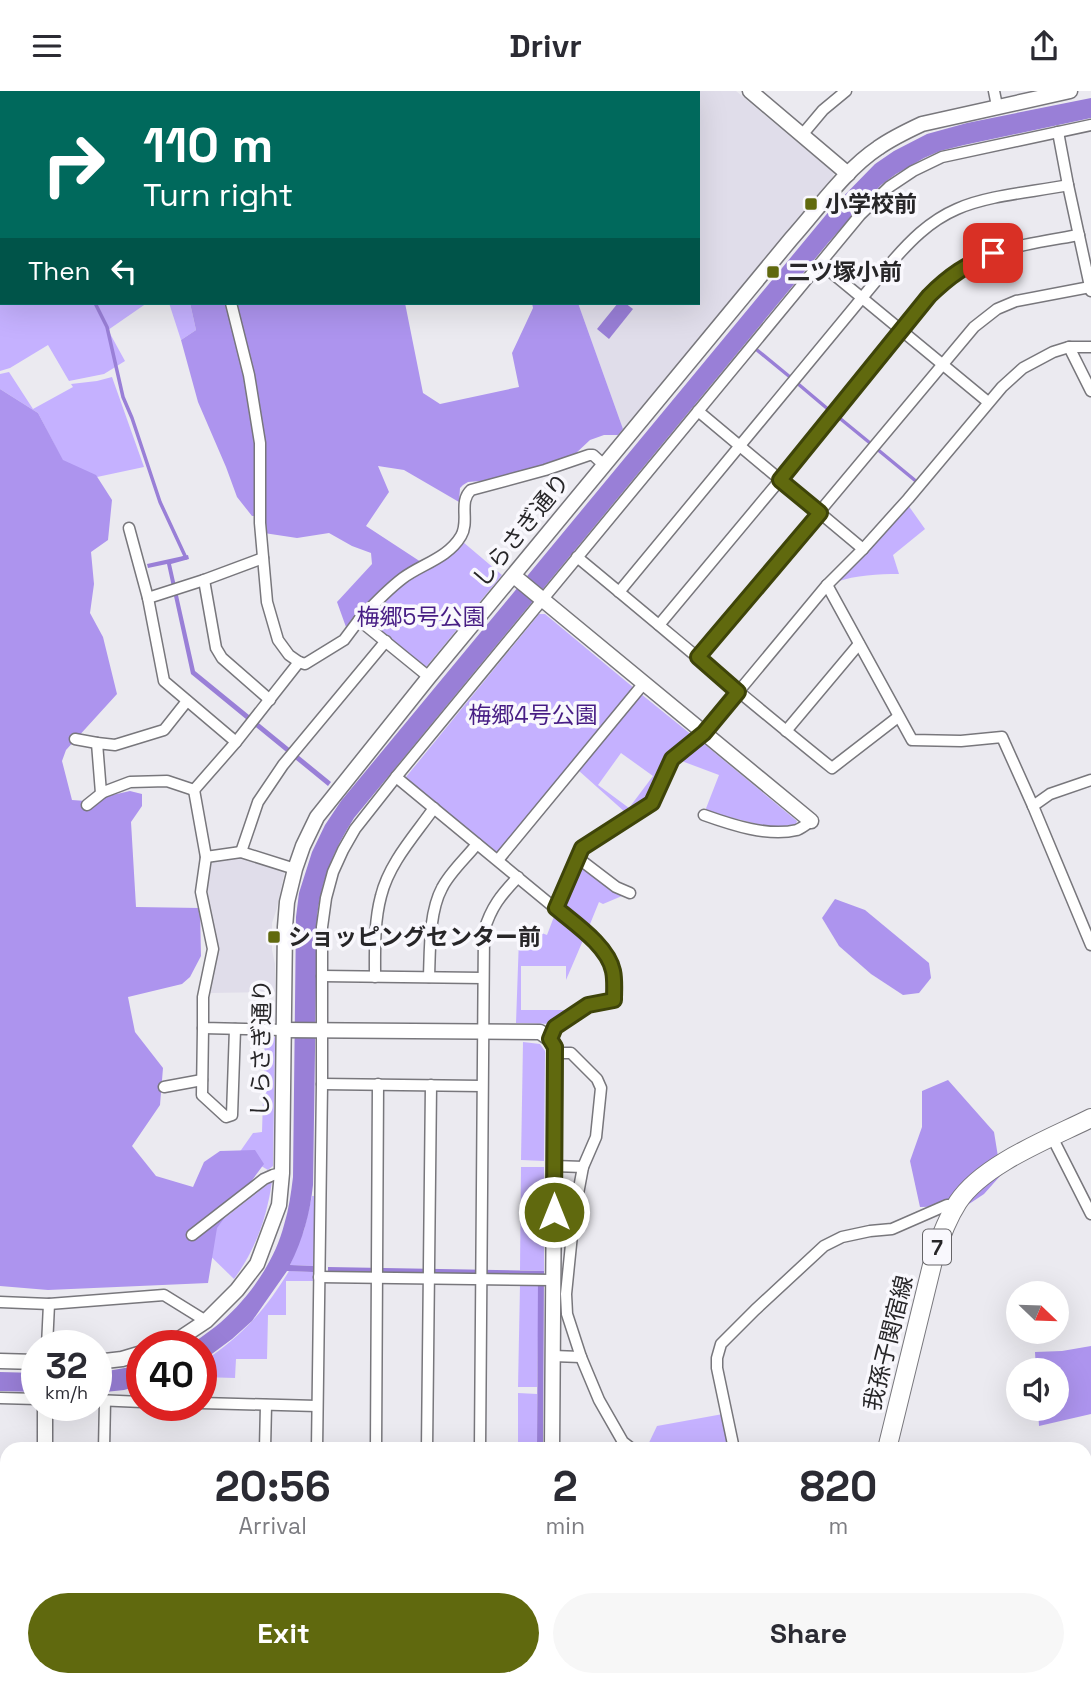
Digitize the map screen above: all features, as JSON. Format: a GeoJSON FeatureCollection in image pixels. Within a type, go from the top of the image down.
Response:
{"type":"FeatureCollection","features":[{"type":"Feature","properties":{"kind":"main road","name":"我孫子関宿線"},"geometry":{"type":"LineString","coordinates":[[889,1442],[934,1257],[956,1206],[976,1181],[988,1172],[1091,1118]]}},
{"type":"Feature","properties":{"kind":"street"},"geometry":{"type":"LineString","coordinates":[[802,135],[822,110],[845,91]]}},
{"type":"Feature","properties":{"kind":"street"},"geometry":{"type":"LineString","coordinates":[[994,91],[997,106]]}},
{"type":"Feature","properties":{"kind":"street","name":"しらさぎ通り"},"geometry":{"type":"LineString","coordinates":[[192,1330],[206,1321],[237,1290],[257,1263],[279,1206],[288,1030],[285,927],[287,902],[303,846],[317,817],[429,677],[517,579],[604,465],[848,174],[877,148],[922,124],[1070,91]]}},
{"type":"Feature","properties":{"kind":"street"},"geometry":{"type":"LineString","coordinates":[[759,94],[848,174]]}},
{"type":"Feature","properties":{"kind":"street"},"geometry":{"type":"LineString","coordinates":[[317,1442],[322,927],[333,872],[355,829],[540,598],[578,557],[875,199],[913,171],[942,157],[1091,125]]}},
{"type":"Feature","properties":{"kind":"street"},"geometry":{"type":"LineString","coordinates":[[698,657],[974,327],[997,309],[1016,301],[1091,289],[1058,132]]}},
{"type":"Feature","properties":{"kind":"street"},"geometry":{"type":"LineString","coordinates":[[619,592],[914,237],[956,209],[983,200],[1068,185]]}},
{"type":"Feature","properties":{"kind":"street"},"geometry":{"type":"LineString","coordinates":[[659,625],[935,290],[966,265],[993,253],[1079,235]]}},
{"type":"Feature","properties":{"kind":"street"},"geometry":{"type":"LineString","coordinates":[[821,264],[988,402]]}},
{"type":"Feature","properties":{"kind":"street"},"geometry":{"type":"LineString","coordinates":[[232,305],[249,375],[260,443],[260,523],[267,601],[278,640],[289,655],[299,662],[305,664],[344,639],[382,596],[456,543],[464,529],[464,499],[471,490],[589,455],[593,455],[604,465]]}},
{"type":"Feature","properties":{"kind":"street"},"geometry":{"type":"LineString","coordinates":[[556,908],[582,848],[652,803],[672,759],[704,733],[827,585],[933,470],[1012,376],[1054,352],[1069,347],[1091,347]]}},
{"type":"Feature","properties":{"kind":"street"},"geometry":{"type":"LineString","coordinates":[[1069,347],[1091,391]]}},
{"type":"Feature","properties":{"kind":"street"},"geometry":{"type":"LineString","coordinates":[[698,411],[863,549]]}},
{"type":"Feature","properties":{"kind":"street"},"geometry":{"type":"LineString","coordinates":[[129,528],[148,598],[164,681],[236,742]]}},
{"type":"Feature","properties":{"kind":"street"},"geometry":{"type":"LineString","coordinates":[[578,557],[831,768],[898,717]]}},
{"type":"Feature","properties":{"kind":"street"},"geometry":{"type":"LineString","coordinates":[[148,598],[263,558]]}},
{"type":"Feature","properties":{"kind":"street"},"geometry":{"type":"LineString","coordinates":[[517,579],[811,821],[799,829],[777,831],[747,827],[704,815]]}},
{"type":"Feature","properties":{"kind":"street"},"geometry":{"type":"LineString","coordinates":[[204,580],[216,647],[222,658],[271,700]]}},
{"type":"Feature","properties":{"kind":"street"},"geometry":{"type":"LineString","coordinates":[[827,585],[912,740],[961,741],[1002,737],[1091,945]]}},
{"type":"Feature","properties":{"kind":"street"},"geometry":{"type":"LineString","coordinates":[[359,620],[429,677]]}},
{"type":"Feature","properties":{"kind":"street"},"geometry":{"type":"LineString","coordinates":[[241,852],[258,801],[386,641]]}},
{"type":"Feature","properties":{"kind":"street"},"geometry":{"type":"LineString","coordinates":[[786,731],[859,644]]}},
{"type":"Feature","properties":{"kind":"street"},"geometry":{"type":"LineString","coordinates":[[194,790],[271,700],[299,662]]}},
{"type":"Feature","properties":{"kind":"street"},"geometry":{"type":"LineString","coordinates":[[498,860],[643,684]]}},
{"type":"Feature","properties":{"kind":"street"},"geometry":{"type":"LineString","coordinates":[[75,739],[116,745],[164,730],[187,701]]}},
{"type":"Feature","properties":{"kind":"street"},"geometry":{"type":"LineString","coordinates":[[97,743],[102,793]]}},
{"type":"Feature","properties":{"kind":"street"},"geometry":{"type":"LineString","coordinates":[[396,777],[590,937],[601,948],[613,968],[614,1000],[588,1005],[555,1027],[552,1046],[552,1442]]}},
{"type":"Feature","properties":{"kind":"street"},"geometry":{"type":"LineString","coordinates":[[1033,806],[1050,794],[1091,780]]}},
{"type":"Feature","properties":{"kind":"street"},"geometry":{"type":"LineString","coordinates":[[87,805],[102,793],[130,782],[167,782],[194,790]]}},
{"type":"Feature","properties":{"kind":"street"},"geometry":{"type":"LineString","coordinates":[[194,790],[206,857],[201,892],[213,949],[203,997],[202,1095],[226,1117],[232,1115],[235,1029]]}},
{"type":"Feature","properties":{"kind":"street"},"geometry":{"type":"LineString","coordinates":[[375,977],[376,926],[381,894],[402,852],[434,808]]}},
{"type":"Feature","properties":{"kind":"street"},"geometry":{"type":"LineString","coordinates":[[429,977],[431,936],[441,889],[477,844]]}},
{"type":"Feature","properties":{"kind":"street"},"geometry":{"type":"LineString","coordinates":[[206,857],[241,852],[295,869]]}},
{"type":"Feature","properties":{"kind":"street"},"geometry":{"type":"LineString","coordinates":[[578,858],[616,887],[630,893]]}},
{"type":"Feature","properties":{"kind":"street"},"geometry":{"type":"LineString","coordinates":[[480,1442],[484,931],[495,902],[517,877]]}},
{"type":"Feature","properties":{"kind":"street"},"geometry":{"type":"LineString","coordinates":[[322,977],[484,978]]}},
{"type":"Feature","properties":{"kind":"street"},"geometry":{"type":"LineString","coordinates":[[203,1028],[540,1033],[552,1046],[571,1053],[597,1079],[601,1088],[596,1137],[583,1167],[573,1215],[566,1294],[568,1314],[581,1357],[599,1400],[622,1442]]}},
{"type":"Feature","properties":{"kind":"street"},"geometry":{"type":"LineString","coordinates":[[164,1087],[202,1080]]}},
{"type":"Feature","properties":{"kind":"street"},"geometry":{"type":"LineString","coordinates":[[322,1084],[482,1086]]}},
{"type":"Feature","properties":{"kind":"street"},"geometry":{"type":"LineString","coordinates":[[376,1442],[378,1084]]}},
{"type":"Feature","properties":{"kind":"street"},"geometry":{"type":"LineString","coordinates":[[427,1442],[431,1085]]}},
{"type":"Feature","properties":{"kind":"street"},"geometry":{"type":"LineString","coordinates":[[1052,1137],[1091,1214]]}},
{"type":"Feature","properties":{"kind":"street"},"geometry":{"type":"LineString","coordinates":[[554,1166],[583,1167]]}},
{"type":"Feature","properties":{"kind":"street"},"geometry":{"type":"LineString","coordinates":[[192,1235],[264,1179],[282,1173]]}},
{"type":"Feature","properties":{"kind":"street"},"geometry":{"type":"LineString","coordinates":[[733,1442],[718,1368],[717,1358],[721,1344],[824,1246],[855,1233],[892,1229],[947,1205],[956,1206]]}},
{"type":"Feature","properties":{"kind":"street"},"geometry":{"type":"LineString","coordinates":[[318,1277],[553,1280]]}},
{"type":"Feature","properties":{"kind":"street"},"geometry":{"type":"LineString","coordinates":[[0,1302],[49,1304],[164,1294],[206,1321]]}},
{"type":"Feature","properties":{"kind":"street"},"geometry":{"type":"LineString","coordinates":[[48,1330],[49,1304]]}},
{"type":"Feature","properties":{"kind":"street"},"geometry":{"type":"LineString","coordinates":[[553,1356],[581,1357]]}},
{"type":"Feature","properties":{"kind":"street"},"geometry":{"type":"LineString","coordinates":[[0,1361],[21,1361]]}},
{"type":"Feature","properties":{"kind":"street"},"geometry":{"type":"LineString","coordinates":[[0,1398],[21,1399]]}},
{"type":"Feature","properties":{"kind":"street"},"geometry":{"type":"LineString","coordinates":[[217,1403],[317,1406]]}},
{"type":"Feature","properties":{"kind":"street"},"geometry":{"type":"LineString","coordinates":[[265,1442],[266,1405]]}},
{"type":"Feature","properties":{"kind":"street"},"geometry":{"type":"LineString","coordinates":[[45,1421],[45,1442]]}},
{"type":"Feature","properties":{"kind":"street"},"geometry":{"type":"LineString","coordinates":[[102,1421],[103,1442]]}},
{"type":"Feature","properties":{"kind":"shaded area"},"geometry":{"type":"Polygon","coordinates":[[[700,91],[736,91],[834,173],[833,177],[623,429],[579,305],[700,305],[700,91]]]}},
{"type":"Feature","properties":{"kind":"shaded area"},"geometry":{"type":"Polygon","coordinates":[[[1091,98],[1091,118],[940,151],[881,185],[828,243],[354,818],[330,866],[317,917],[313,1185],[305,1226],[290,1265],[313,1266],[313,1272],[287,1271],[252,1321],[217,1350],[217,1330],[211,1330],[248,1294],[266,1268],[279,1240],[290,1201],[293,1177],[296,917],[299,893],[312,852],[325,825],[341,801],[830,210],[875,164],[894,151],[927,134],[967,123],[1091,98]]]}},
{"type":"Feature","properties":{"kind":"shaded area"},"geometry":{"type":"Polygon","coordinates":[[[190,305],[229,305],[258,443],[255,516],[252,516],[237,497],[198,402],[181,340],[196,330],[190,305]]]}},
{"type":"Feature","properties":{"kind":"shaded area"},"geometry":{"type":"Polygon","coordinates":[[[233,305],[405,305],[423,393],[440,404],[519,387],[512,353],[532,305],[579,305],[623,429],[618,435],[604,435],[590,440],[574,455],[537,468],[493,480],[468,482],[460,488],[459,502],[404,470],[378,466],[389,492],[366,526],[421,562],[380,591],[346,627],[337,602],[372,564],[371,553],[329,533],[297,538],[264,533],[263,497],[233,305]]]}},
{"type":"Feature","properties":{"kind":"shaded area"},"geometry":{"type":"Polygon","coordinates":[[[616,305],[628,305],[633,309],[609,339],[597,329],[616,305]]]}},
{"type":"Feature","properties":{"kind":"shaded area"},"geometry":{"type":"Polygon","coordinates":[[[0,389],[38,413],[63,460],[96,475],[112,500],[108,540],[91,552],[94,584],[90,613],[103,637],[117,694],[66,750],[62,761],[72,800],[86,801],[130,791],[142,794],[142,806],[131,822],[136,907],[200,908],[201,956],[190,977],[182,984],[128,997],[135,1032],[163,1068],[160,1105],[132,1146],[156,1176],[193,1187],[204,1162],[220,1151],[255,1150],[264,1164],[217,1228],[208,1283],[48,1290],[0,1286],[0,389]]]}},
{"type":"Feature","properties":{"kind":"shaded area"},"geometry":{"type":"Polygon","coordinates":[[[188,555],[189,559],[171,564],[195,671],[331,782],[328,786],[191,674],[167,564],[148,568],[147,564],[188,555]]]}},
{"type":"Feature","properties":{"kind":"shaded area"},"geometry":{"type":"Polygon","coordinates":[[[240,855],[285,870],[272,923],[275,992],[210,993],[218,949],[207,890],[210,862],[215,857],[240,855]]]}},
{"type":"Feature","properties":{"kind":"shaded area"},"geometry":{"type":"Polygon","coordinates":[[[835,899],[865,910],[929,963],[931,978],[919,993],[903,995],[871,974],[839,946],[822,918],[835,899]]]}},
{"type":"Feature","properties":{"kind":"shaded area"},"geometry":{"type":"Polygon","coordinates":[[[948,1080],[994,1132],[1001,1175],[984,1194],[966,1206],[920,1207],[910,1161],[922,1127],[922,1091],[948,1080]]]}},
{"type":"Feature","properties":{"kind":"shaded area"},"geometry":{"type":"Polygon","coordinates":[[[328,1267],[544,1271],[543,1442],[537,1442],[538,1276],[328,1273],[328,1267]]]}},
{"type":"Feature","properties":{"kind":"shaded area"},"geometry":{"type":"Polygon","coordinates":[[[1091,1346],[1091,1414],[1069,1419],[1069,1358],[1035,1358],[1035,1352],[1091,1346]]]}},
{"type":"Feature","properties":{"kind":"shaded area"},"geometry":{"type":"Polygon","coordinates":[[[126,1368],[126,1389],[112,1391],[112,1370],[126,1368]]]}},
{"type":"Feature","properties":{"kind":"shaded area"},"geometry":{"type":"Polygon","coordinates":[[[0,1372],[21,1373],[21,1392],[0,1391],[0,1372]]]}},
{"type":"Feature","properties":{"kind":"shaded area"},"geometry":{"type":"Polygon","coordinates":[[[1039,1421],[1061,1421],[1039,1426],[1039,1421]]]}},
{"type":"Feature","properties":{"kind":"green space"},"geometry":{"type":"Polygon","coordinates":[[[0,305],[144,305],[108,330],[125,361],[104,374],[69,381],[48,345],[10,368],[0,371],[0,305]]]}},
{"type":"Feature","properties":{"kind":"green space"},"geometry":{"type":"Polygon","coordinates":[[[170,305],[190,305],[196,330],[181,340],[170,305]]]}},
{"type":"Feature","properties":{"kind":"green space"},"geometry":{"type":"Polygon","coordinates":[[[9,372],[33,409],[73,387],[71,384],[112,377],[144,467],[97,477],[63,461],[38,413],[0,389],[0,374],[9,372]]]}},
{"type":"Feature","properties":{"kind":"green space"},"geometry":{"type":"Polygon","coordinates":[[[908,505],[925,529],[893,555],[899,574],[867,575],[836,582],[908,505]]]}},
{"type":"Feature","properties":{"kind":"green space","name":"梅郷5号公園"},"geometry":{"type":"Polygon","coordinates":[[[463,542],[502,575],[426,667],[366,619],[388,596],[415,576],[450,556],[463,542]]]}},
{"type":"Feature","properties":{"kind":"green space","name":"梅郷4号公園"},"geometry":{"type":"Polygon","coordinates":[[[539,614],[545,614],[634,688],[499,851],[494,851],[406,777],[539,614]]]}},
{"type":"Feature","properties":{"kind":"green space"},"geometry":{"type":"Polygon","coordinates":[[[641,694],[693,736],[648,800],[626,813],[578,770],[641,694]],[[621,753],[598,785],[629,808],[653,776],[621,753]]]}},
{"type":"Feature","properties":{"kind":"green space"},"geometry":{"type":"Polygon","coordinates":[[[703,743],[797,821],[796,824],[769,827],[705,811],[719,775],[679,760],[703,743]]]}},
{"type":"Feature","properties":{"kind":"green space"},"geometry":{"type":"Polygon","coordinates":[[[582,866],[622,896],[603,904],[599,902],[588,929],[561,905],[582,866]]]}},
{"type":"Feature","properties":{"kind":"green space"},"geometry":{"type":"Polygon","coordinates":[[[555,914],[584,938],[566,980],[566,966],[521,966],[521,1010],[566,1010],[566,1014],[553,1024],[516,1023],[519,938],[526,927],[547,935],[555,914]]]}},
{"type":"Feature","properties":{"kind":"green space"},"geometry":{"type":"Polygon","coordinates":[[[265,1034],[273,1034],[275,1038],[273,1166],[268,1170],[239,1153],[253,1133],[262,1132],[265,1034]]]}},
{"type":"Feature","properties":{"kind":"green space"},"geometry":{"type":"Polygon","coordinates":[[[523,1042],[540,1044],[545,1051],[544,1161],[521,1160],[523,1042]]]}},
{"type":"Feature","properties":{"kind":"green space"},"geometry":{"type":"Polygon","coordinates":[[[521,1167],[544,1167],[544,1271],[520,1270],[521,1167]]]}},
{"type":"Feature","properties":{"kind":"green space"},"geometry":{"type":"Polygon","coordinates":[[[272,1181],[259,1232],[249,1256],[234,1279],[195,1241],[272,1181]]]}},
{"type":"Feature","properties":{"kind":"green space"},"geometry":{"type":"Polygon","coordinates":[[[312,1196],[314,1266],[290,1265],[304,1230],[312,1196]]]}},
{"type":"Feature","properties":{"kind":"green space"},"geometry":{"type":"Polygon","coordinates":[[[289,1271],[314,1272],[314,1281],[286,1281],[286,1315],[268,1315],[267,1359],[236,1359],[235,1378],[217,1377],[217,1352],[251,1323],[289,1271]]]}},
{"type":"Feature","properties":{"kind":"green space"},"geometry":{"type":"Polygon","coordinates":[[[520,1285],[539,1285],[537,1387],[518,1387],[520,1285]]]}},
{"type":"Feature","properties":{"kind":"green space"},"geometry":{"type":"Polygon","coordinates":[[[518,1393],[537,1394],[537,1442],[518,1442],[518,1393]]]}},
{"type":"Feature","properties":{"kind":"green space"},"geometry":{"type":"Polygon","coordinates":[[[723,1414],[728,1442],[649,1442],[657,1426],[723,1414]]]}},
{"type":"Feature","properties":{"kind":"waterway"},"geometry":{"type":"LineString","coordinates":[[96,305],[107,327],[123,397],[160,502],[186,558],[183,558]]}},
{"type":"Feature","properties":{"kind":"waterway"},"geometry":{"type":"LineString","coordinates":[[757,350],[790,377]]}},
{"type":"Feature","properties":{"kind":"waterway"},"geometry":{"type":"LineString","coordinates":[[797,383],[829,410]]}},
{"type":"Feature","properties":{"kind":"waterway"},"geometry":{"type":"LineString","coordinates":[[837,416],[870,443]]}},
{"type":"Feature","properties":{"kind":"waterway"},"geometry":{"type":"LineString","coordinates":[[877,449],[917,482]]}},
{"type":"Feature","properties":{"kind":"place","name":"小学校前"},"geometry":{"type":"Point","coordinates":[811,204]}},
{"type":"Feature","properties":{"kind":"place","name":"二ツ塚小前"},"geometry":{"type":"Point","coordinates":[773,272]}},
{"type":"Feature","properties":{"kind":"place","name":"ショッピングセンター前"},"geometry":{"type":"Point","coordinates":[274,937]}},
{"type":"Feature","properties":{"kind":"route"},"geometry":{"type":"LineString","coordinates":[[554,1212],[555,1047],[550,1039],[555,1027],[588,1005],[614,1000],[613,968],[601,948],[556,908],[582,848],[652,803],[672,759],[704,733],[738,692],[698,657],[820,513],[780,480],[929,296],[966,265],[993,253]]}}]}
